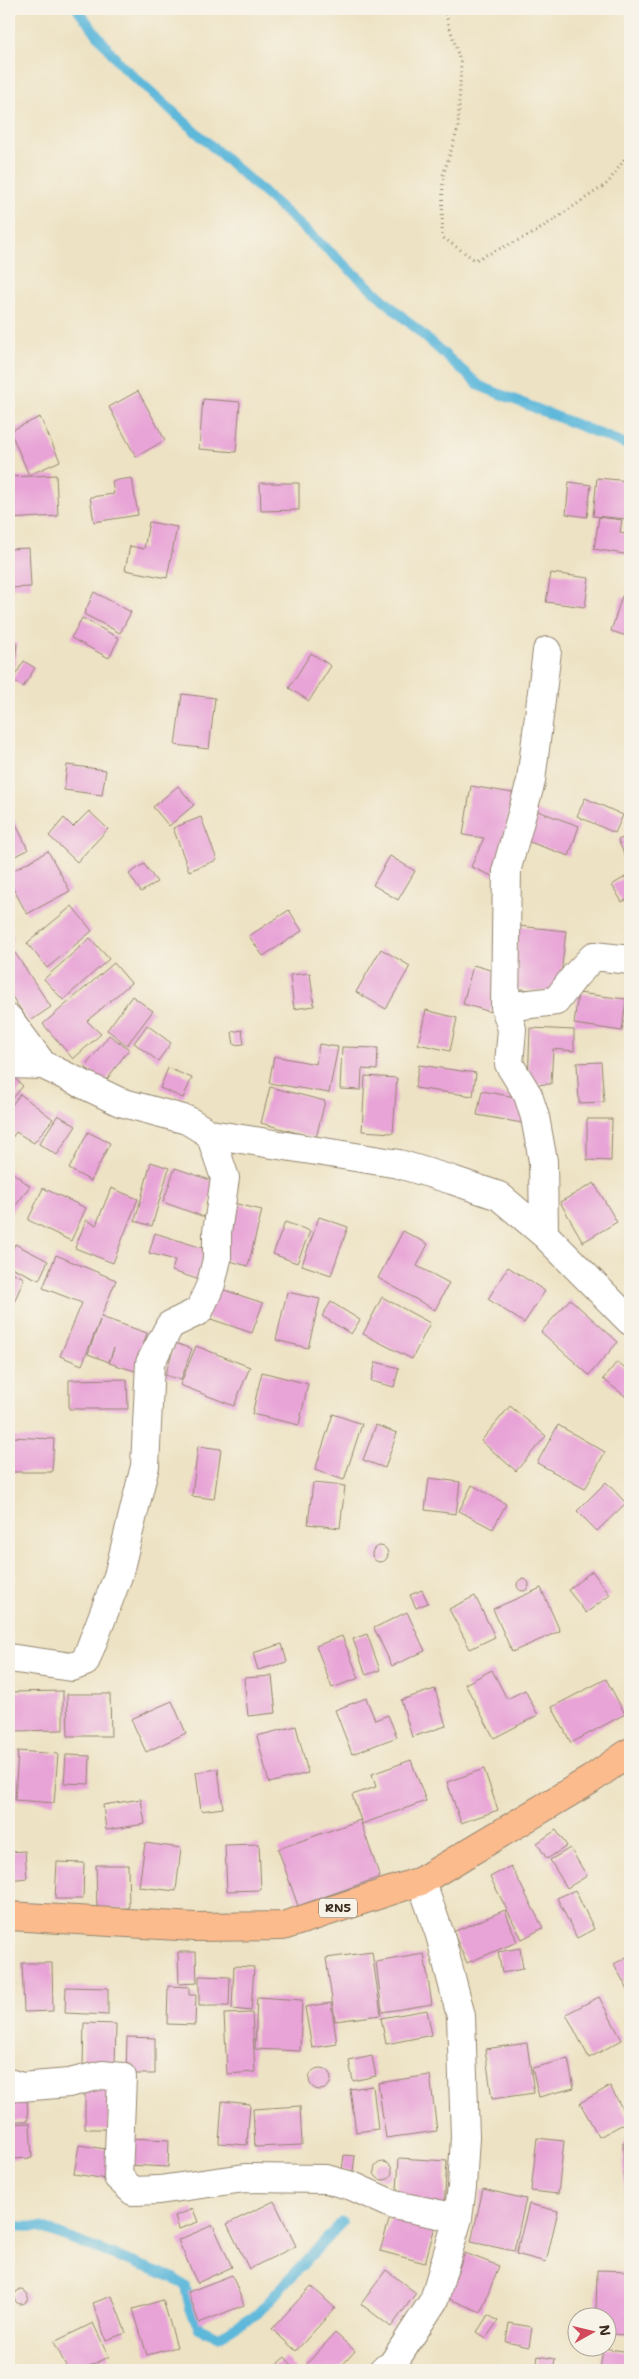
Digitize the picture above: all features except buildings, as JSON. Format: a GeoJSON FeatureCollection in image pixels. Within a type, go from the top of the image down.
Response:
{"type":"FeatureCollection","features":[{"type":"Feature","properties":{"kind":"highway","name":"RN5"},"geometry":{"type":"LineString","coordinates":[[9,1916],[195,1927],[283,1926],[421,1881],[590,1780],[630,1752]]}},
{"type":"Feature","properties":{"kind":"street"},"geometry":{"type":"LineString","coordinates":[[544,1234],[543,1161],[535,1117],[528,1095],[509,1064],[512,1029],[505,1008],[508,868],[531,781],[547,651]]}},
{"type":"Feature","properties":{"kind":"street"},"geometry":{"type":"LineString","coordinates":[[505,1008],[556,1001],[575,976],[594,956],[630,960]]}},
{"type":"Feature","properties":{"kind":"street"},"geometry":{"type":"LineString","coordinates":[[9,1019],[43,1065]]}},
{"type":"Feature","properties":{"kind":"street"},"geometry":{"type":"LineString","coordinates":[[9,1064],[43,1065],[120,1102],[187,1120],[210,1134],[399,1164],[498,1196],[544,1234],[630,1321]]}},
{"type":"Feature","properties":{"kind":"street"},"geometry":{"type":"LineString","coordinates":[[9,1658],[72,1667],[85,1662],[94,1639],[118,1576],[145,1466],[150,1363],[170,1326],[199,1311],[210,1284],[217,1259],[217,1232],[225,1178],[210,1134]]}},
{"type":"Feature","properties":{"kind":"street"},"geometry":{"type":"LineString","coordinates":[[383,2370],[392,2365],[434,2300],[458,2218],[465,2138],[461,2016],[440,1935],[421,1881]]}},
{"type":"Feature","properties":{"kind":"street"},"geometry":{"type":"LineString","coordinates":[[9,2083],[21,2087],[69,2083],[102,2076],[122,2077],[118,2177],[133,2191],[159,2190],[245,2178],[326,2180],[352,2186],[394,2205],[458,2218]]}},
{"type":"Feature","properties":{"kind":"path"},"geometry":{"type":"LineString","coordinates":[[444,9],[461,64],[458,129],[443,175],[442,237],[475,260],[534,233],[608,183],[630,151]]}},
{"type":"Feature","properties":{"kind":"waterway"},"geometry":{"type":"LineString","coordinates":[[77,9],[121,65],[480,386],[630,446]]}},
{"type":"Feature","properties":{"kind":"waterway"},"geometry":{"type":"LineString","coordinates":[[9,2226],[40,2227],[174,2278],[185,2286],[190,2309],[199,2328],[218,2337],[257,2314],[342,2222]]}}]}
